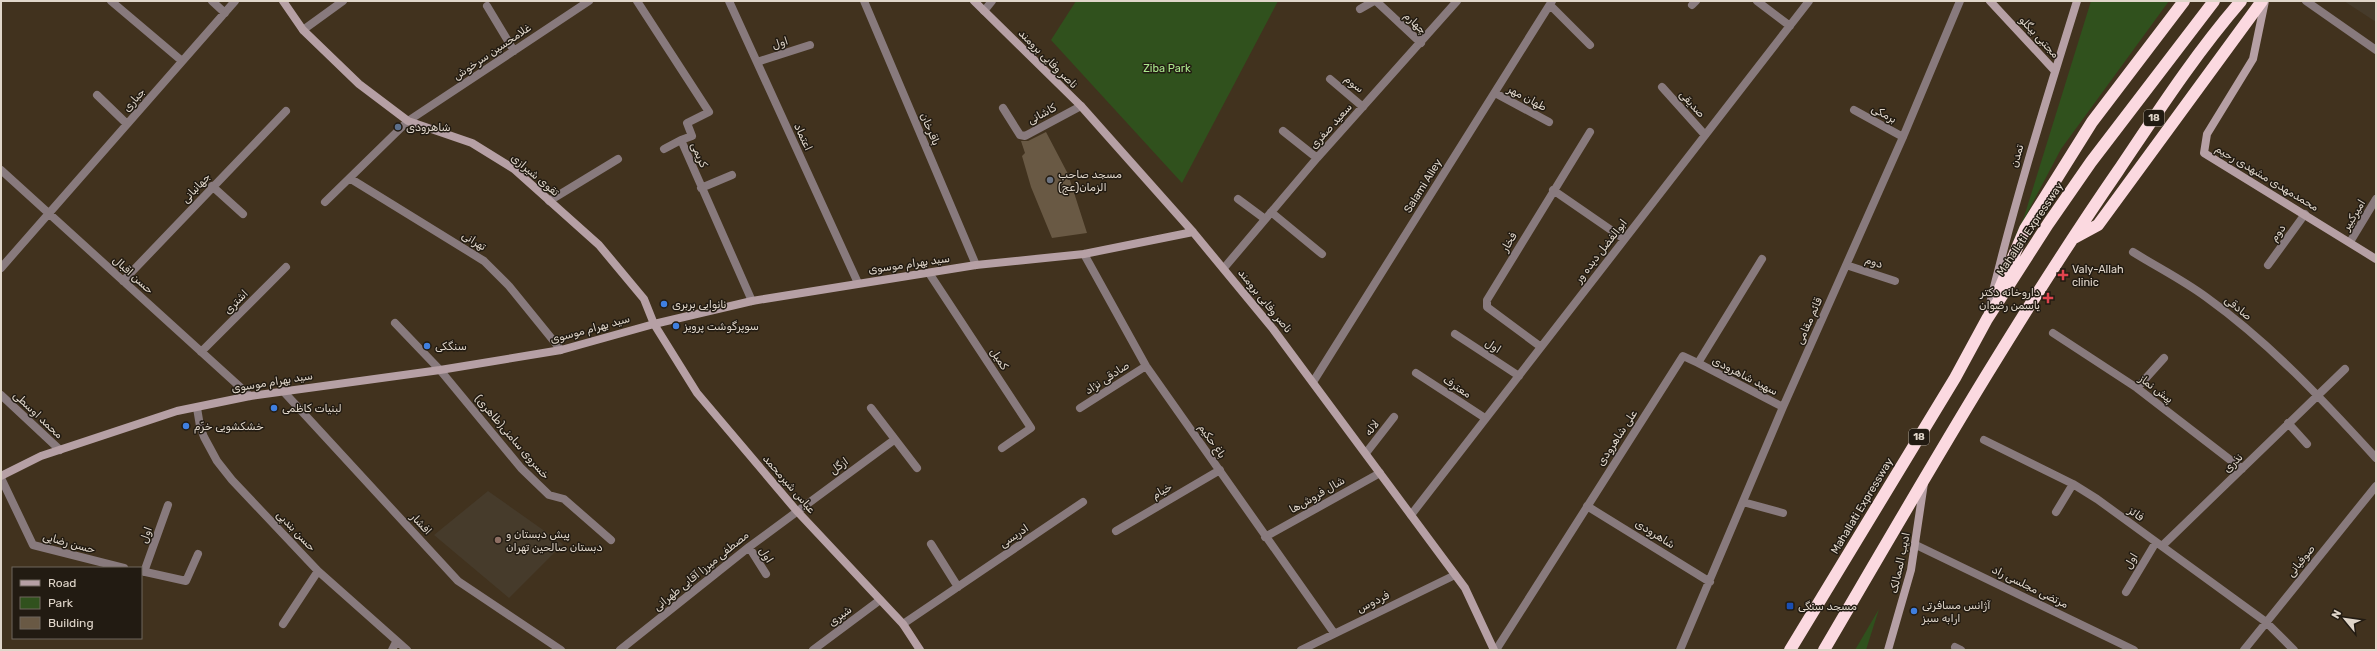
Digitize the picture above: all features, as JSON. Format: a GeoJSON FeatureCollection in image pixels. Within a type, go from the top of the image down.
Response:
{"type":"FeatureCollection","features":[{"type":"Feature","properties":{"kind":"highway"},"geometry":{"type":"LineString","coordinates":[[1987,319],[2025,229],[2092,122],[2184,1]]}},
{"type":"Feature","properties":{"kind":"highway","name":"Mahallati Expressway"},"geometry":{"type":"LineString","coordinates":[[1790,650],[1955,378],[1987,319],[2048,224],[2091,162],[2214,1]]}},
{"type":"Feature","properties":{"kind":"highway","name":"18"},"geometry":{"type":"LineString","coordinates":[[1824,650],[1925,479],[1953,428],[2071,240],[2189,67],[2241,1]]}},
{"type":"Feature","properties":{"kind":"highway"},"geometry":{"type":"LineString","coordinates":[[2071,240],[2098,225],[2263,1]]}},
{"type":"Feature","properties":{"kind":"street"},"geometry":{"type":"LineString","coordinates":[[111,1],[182,61]]}},
{"type":"Feature","properties":{"kind":"street"},"geometry":{"type":"LineString","coordinates":[[212,1],[225,13]]}},
{"type":"Feature","properties":{"kind":"street","name":"جباری"},"geometry":{"type":"LineString","coordinates":[[1,268],[235,1]]}},
{"type":"Feature","properties":{"kind":"street","name":"تقوی شیرازی"},"geometry":{"type":"LineString","coordinates":[[283,1],[303,30],[359,84],[408,122],[472,143],[514,169],[598,245],[625,274],[644,299],[654,324]]}},
{"type":"Feature","properties":{"kind":"street"},"geometry":{"type":"LineString","coordinates":[[303,30],[343,1]]}},
{"type":"Feature","properties":{"kind":"street","name":"غلامحسین سرخوش"},"geometry":{"type":"LineString","coordinates":[[408,122],[588,1]]}},
{"type":"Feature","properties":{"kind":"street","name":"کریمی"},"geometry":{"type":"LineString","coordinates":[[637,1],[709,112],[687,123],[692,136],[681,140],[752,301]]}},
{"type":"Feature","properties":{"kind":"street","name":"اعتماد"},"geometry":{"type":"LineString","coordinates":[[729,1],[858,283]]}},
{"type":"Feature","properties":{"kind":"street","name":"باقرخان"},"geometry":{"type":"LineString","coordinates":[[864,1],[976,265]]}},
{"type":"Feature","properties":{"kind":"street","name":"ناصر وفایی برومند"},"geometry":{"type":"LineString","coordinates":[[974,1],[1081,106],[1224,268],[1273,329],[1465,588],[1495,650]]}},
{"type":"Feature","properties":{"kind":"street"},"geometry":{"type":"LineString","coordinates":[[984,11],[992,1]]}},
{"type":"Feature","properties":{"kind":"street","name":"چهارم"},"geometry":{"type":"LineString","coordinates":[[1360,9],[1375,1],[1421,43]]}},
{"type":"Feature","properties":{"kind":"street","name":"سعید صفری"},"geometry":{"type":"LineString","coordinates":[[1224,268],[1317,158],[1457,1]]}},
{"type":"Feature","properties":{"kind":"street"},"geometry":{"type":"LineString","coordinates":[[1757,1],[1790,26]]}},
{"type":"Feature","properties":{"kind":"street","name":"ابوالفضل دیده ور"},"geometry":{"type":"LineString","coordinates":[[1411,515],[1809,1]]}},
{"type":"Feature","properties":{"kind":"street","name":"قائم مقامی"},"geometry":{"type":"LineString","coordinates":[[1680,650],[1783,407],[1903,137],[1960,1]]}},
{"type":"Feature","properties":{"kind":"street","name":"مجتبی بیگلو"},"geometry":{"type":"LineString","coordinates":[[1990,1],[2056,71]]}},
{"type":"Feature","properties":{"kind":"street","name":"تمدن"},"geometry":{"type":"LineString","coordinates":[[1987,319],[2005,238],[2034,138],[2077,1]]}},
{"type":"Feature","properties":{"kind":"street","name":"محمدمهدی مشهدی رحیم"},"geometry":{"type":"LineString","coordinates":[[2263,1],[2253,59],[2208,134],[2204,152],[2376,259]]}},
{"type":"Feature","properties":{"kind":"street"},"geometry":{"type":"LineString","coordinates":[[2306,1],[2376,50]]}},
{"type":"Feature","properties":{"kind":"street"},"geometry":{"type":"LineString","coordinates":[[1551,3],[1590,45]]}},
{"type":"Feature","properties":{"kind":"street","name":"Salami Alley"},"geometry":{"type":"LineString","coordinates":[[1313,382],[1551,3]]}},
{"type":"Feature","properties":{"kind":"street"},"geometry":{"type":"LineString","coordinates":[[487,6],[514,51]]}},
{"type":"Feature","properties":{"kind":"street","name":"اول"},"geometry":{"type":"LineString","coordinates":[[757,62],[810,45]]}},
{"type":"Feature","properties":{"kind":"street","name":"سوم"},"geometry":{"type":"LineString","coordinates":[[1330,80],[1363,106]]}},
{"type":"Feature","properties":{"kind":"street","name":"صدیقی"},"geometry":{"type":"LineString","coordinates":[[1662,87],[1705,135]]}},
{"type":"Feature","properties":{"kind":"street","name":"طهان مهر"},"geometry":{"type":"LineString","coordinates":[[1495,93],[1549,122]]}},
{"type":"Feature","properties":{"kind":"street"},"geometry":{"type":"LineString","coordinates":[[96,95],[127,124]]}},
{"type":"Feature","properties":{"kind":"street","name":"کاشانی"},"geometry":{"type":"LineString","coordinates":[[1003,108],[1020,135],[1025,136],[1081,106]]}},
{"type":"Feature","properties":{"kind":"street","name":"برمکی"},"geometry":{"type":"LineString","coordinates":[[1854,110],[1903,137]]}},
{"type":"Feature","properties":{"kind":"street","name":"جهانبانی"},"geometry":{"type":"LineString","coordinates":[[123,281],[212,186],[286,111]]}},
{"type":"Feature","properties":{"kind":"street"},"geometry":{"type":"LineString","coordinates":[[325,202],[351,179],[408,122]]}},
{"type":"Feature","properties":{"kind":"street"},"geometry":{"type":"LineString","coordinates":[[1283,132],[1317,158]]}},
{"type":"Feature","properties":{"kind":"street","name":"فخار"},"geometry":{"type":"LineString","coordinates":[[1541,347],[1487,307],[1487,300],[1553,190],[1590,132]]}},
{"type":"Feature","properties":{"kind":"street"},"geometry":{"type":"LineString","coordinates":[[664,149],[681,140]]}},
{"type":"Feature","properties":{"kind":"street"},"geometry":{"type":"LineString","coordinates":[[549,201],[618,159]]}},
{"type":"Feature","properties":{"kind":"street","name":"حسن اقبال"},"geometry":{"type":"LineString","coordinates":[[1,170],[250,396]]}},
{"type":"Feature","properties":{"kind":"street"},"geometry":{"type":"LineString","coordinates":[[701,188],[732,175]]}},
{"type":"Feature","properties":{"kind":"street","name":"تهرانی"},"geometry":{"type":"LineString","coordinates":[[351,179],[484,261],[509,286],[561,350]]}},
{"type":"Feature","properties":{"kind":"street"},"geometry":{"type":"LineString","coordinates":[[212,186],[243,214]]}},
{"type":"Feature","properties":{"kind":"street"},"geometry":{"type":"LineString","coordinates":[[1553,190],[1624,239]]}},
{"type":"Feature","properties":{"kind":"street"},"geometry":{"type":"LineString","coordinates":[[1238,199],[1268,216],[1322,254]]}},
{"type":"Feature","properties":{"kind":"street","name":"امیرکبیر"},"geometry":{"type":"LineString","coordinates":[[2350,242],[2376,199]]}},
{"type":"Feature","properties":{"kind":"street","name":"دوم"},"geometry":{"type":"LineString","coordinates":[[2268,265],[2305,214]]}},
{"type":"Feature","properties":{"kind":"street","name":"سید بهرام موسوی"},"geometry":{"type":"LineString","coordinates":[[1,477],[41,456],[177,411],[250,396],[440,370],[561,350],[654,324],[752,301],[976,265],[1084,254],[1193,232]]}},
{"type":"Feature","properties":{"kind":"street","name":"صادقی"},"geometry":{"type":"LineString","coordinates":[[2133,252],[2206,296],[2274,351],[2318,394],[2376,458]]}},
{"type":"Feature","properties":{"kind":"street","name":"باغ حکیم"},"geometry":{"type":"LineString","coordinates":[[1084,254],[1146,366],[1334,633]]}},
{"type":"Feature","properties":{"kind":"street"},"geometry":{"type":"LineString","coordinates":[[1698,364],[1762,259]]}},
{"type":"Feature","properties":{"kind":"street","name":"دوم"},"geometry":{"type":"LineString","coordinates":[[1846,264],[1895,281]]}},
{"type":"Feature","properties":{"kind":"street","name":"اشتری"},"geometry":{"type":"LineString","coordinates":[[201,352],[286,268]]}},
{"type":"Feature","properties":{"kind":"street","name":"کمیل"},"geometry":{"type":"LineString","coordinates":[[929,273],[1031,428],[1002,448]]}},
{"type":"Feature","properties":{"kind":"street","name":"خسروی سامنی(طاهری)"},"geometry":{"type":"LineString","coordinates":[[395,323],[440,370],[521,468],[549,495],[564,499],[611,540]]}},
{"type":"Feature","properties":{"kind":"street","name":"عباس شیرمحمد"},"geometry":{"type":"LineString","coordinates":[[654,324],[697,393],[796,510],[903,624],[920,650]]}},
{"type":"Feature","properties":{"kind":"street","name":"پیش نماز"},"geometry":{"type":"LineString","coordinates":[[2053,333],[2137,388],[2242,470]]}},
{"type":"Feature","properties":{"kind":"street","name":"اول"},"geometry":{"type":"LineString","coordinates":[[1455,334],[1518,376]]}},
{"type":"Feature","properties":{"kind":"street","name":"علی شاهرودی"},"geometry":{"type":"LineString","coordinates":[[1495,650],[1683,356],[1698,364]]}},
{"type":"Feature","properties":{"kind":"street"},"geometry":{"type":"LineString","coordinates":[[2137,388],[2164,358]]}},
{"type":"Feature","properties":{"kind":"street","name":"سهید شاهرودی"},"geometry":{"type":"LineString","coordinates":[[1698,364],[1783,407]]}},
{"type":"Feature","properties":{"kind":"street","name":"صادقی نژاد"},"geometry":{"type":"LineString","coordinates":[[1080,408],[1146,366]]}},
{"type":"Feature","properties":{"kind":"street"},"geometry":{"type":"LineString","coordinates":[[2318,394],[2345,369]]}},
{"type":"Feature","properties":{"kind":"street","name":"معترف"},"geometry":{"type":"LineString","coordinates":[[1416,373],[1486,418]]}},
{"type":"Feature","properties":{"kind":"street","name":"افشار"},"geometry":{"type":"LineString","coordinates":[[283,391],[458,581],[561,650]]}},
{"type":"Feature","properties":{"kind":"street","name":"نذری"},"geometry":{"type":"LineString","coordinates":[[2159,544],[2242,470],[2318,394]]}},
{"type":"Feature","properties":{"kind":"street","name":"محمد اوسطی"},"geometry":{"type":"LineString","coordinates":[[1,395],[60,450]]}},
{"type":"Feature","properties":{"kind":"street","name":"حسن بندپی"},"geometry":{"type":"LineString","coordinates":[[197,408],[200,426],[217,461],[232,480],[318,570],[396,642],[407,650]]}},
{"type":"Feature","properties":{"kind":"street"},"geometry":{"type":"LineString","coordinates":[[871,408],[894,440],[917,468]]}},
{"type":"Feature","properties":{"kind":"street","name":"لاله"},"geometry":{"type":"LineString","coordinates":[[1366,453],[1394,417]]}},
{"type":"Feature","properties":{"kind":"street"},"geometry":{"type":"LineString","coordinates":[[2288,423],[2306,444]]}},
{"type":"Feature","properties":{"kind":"street","name":"ازگل"},"geometry":{"type":"LineString","coordinates":[[796,510],[894,440]]}},
{"type":"Feature","properties":{"kind":"street","name":"فائز"},"geometry":{"type":"LineString","coordinates":[[1984,440],[2074,484],[2266,622],[2294,650]]}},
{"type":"Feature","properties":{"kind":"street","name":"خیام"},"geometry":{"type":"LineString","coordinates":[[1116,531],[1220,470]]}},
{"type":"Feature","properties":{"kind":"street","name":"شال فروش‌ها"},"geometry":{"type":"LineString","coordinates":[[1265,537],[1380,472]]}},
{"type":"Feature","properties":{"kind":"street","name":"حسن رضایی"},"geometry":{"type":"LineString","coordinates":[[1,477],[33,545],[120,567]]}},
{"type":"Feature","properties":{"kind":"street","name":"ادیب الممالک"},"geometry":{"type":"LineString","coordinates":[[1888,650],[1911,570],[1925,479]]}},
{"type":"Feature","properties":{"kind":"street"},"geometry":{"type":"LineString","coordinates":[[2056,512],[2074,484]]}},
{"type":"Feature","properties":{"kind":"street","name":"صوفیانی"},"geometry":{"type":"LineString","coordinates":[[2244,650],[2376,486]]}},
{"type":"Feature","properties":{"kind":"street","name":"ادریسی"},"geometry":{"type":"LineString","coordinates":[[903,624],[1084,502]]}},
{"type":"Feature","properties":{"kind":"street"},"geometry":{"type":"LineString","coordinates":[[1743,502],[1783,513]]}},
{"type":"Feature","properties":{"kind":"street","name":"اول"},"geometry":{"type":"LineString","coordinates":[[142,572],[168,505]]}},
{"type":"Feature","properties":{"kind":"street","name":"شاهرودی"},"geometry":{"type":"LineString","coordinates":[[1587,506],[1710,582]]}},
{"type":"Feature","properties":{"kind":"street","name":"مصطفی میرزا آقایی طهرانی"},"geometry":{"type":"LineString","coordinates":[[620,650],[796,510]]}},
{"type":"Feature","properties":{"kind":"street"},"geometry":{"type":"LineString","coordinates":[[930,544],[958,587]]}},
{"type":"Feature","properties":{"kind":"street","name":"اول"},"geometry":{"type":"LineString","coordinates":[[2126,592],[2159,544]]}},
{"type":"Feature","properties":{"kind":"street","name":"مرتضی مجلسی راد"},"geometry":{"type":"LineString","coordinates":[[1916,545],[2134,650]]}},
{"type":"Feature","properties":{"kind":"street","name":"اول"},"geometry":{"type":"LineString","coordinates":[[748,547],[766,574]]}},
{"type":"Feature","properties":{"kind":"street"},"geometry":{"type":"LineString","coordinates":[[142,572],[186,581],[198,554]]}},
{"type":"Feature","properties":{"kind":"street"},"geometry":{"type":"LineString","coordinates":[[282,624],[318,570]]}},
{"type":"Feature","properties":{"kind":"street","name":"فردوس"},"geometry":{"type":"LineString","coordinates":[[1301,650],[1455,575]]}},
{"type":"Feature","properties":{"kind":"street","name":"شیری"},"geometry":{"type":"LineString","coordinates":[[813,650],[880,600]]}},
{"type":"Feature","properties":{"kind":"street"},"geometry":{"type":"LineString","coordinates":[[392,650],[396,642]]}},
{"type":"Feature","properties":{"kind":"shaded area"},"geometry":{"type":"Polygon","coordinates":[[[2344,1],[2376,1],[2376,22],[2344,1]]]}},
{"type":"Feature","properties":{"kind":"shaded area","name":"پیش دبستان و دبستان صالحین تهران"},"geometry":{"type":"Polygon","coordinates":[[[488,491],[563,544],[509,598],[434,535],[488,491]]]}},
{"type":"Feature","properties":{"kind":"green space","name":"Ziba Park"},"geometry":{"type":"Polygon","coordinates":[[[1076,1],[1278,1],[1182,183],[1051,40],[1076,1]]]}},
{"type":"Feature","properties":{"kind":"green space"},"geometry":{"type":"Polygon","coordinates":[[[2091,1],[2169,1],[2061,149],[2011,244],[2024,217],[2091,1]]]}},
{"type":"Feature","properties":{"kind":"green space"},"geometry":{"type":"Polygon","coordinates":[[[1879,609],[1866,650],[1855,650],[1879,609]]]}},
{"type":"Feature","properties":{"kind":"building","name":"مسجد صاحب الزمان(عج)"},"geometry":{"type":"Polygon","coordinates":[[[1046,132],[1068,174],[1087,233],[1052,238],[1031,187],[1022,156],[1025,153],[1021,141],[1028,141],[1046,132]]]}},
{"type":"Feature","properties":{"kind":"place","name":"شاهرودی"},"geometry":{"type":"Point","coordinates":[398,127]}},
{"type":"Feature","properties":{"kind":"place","name":"مسجد صاحب الزمان(عج)"},"geometry":{"type":"Point","coordinates":[1050,180]}},
{"type":"Feature","properties":{"kind":"place","name":"Valy-Allah clinic"},"geometry":{"type":"Point","coordinates":[2063,275]}},
{"type":"Feature","properties":{"kind":"place","name":"داروخانه دکتر یاسمن رضوان"},"geometry":{"type":"Point","coordinates":[2048,298]}},
{"type":"Feature","properties":{"kind":"place","name":"نانوایی بربری"},"geometry":{"type":"Point","coordinates":[664,304]}},
{"type":"Feature","properties":{"kind":"place","name":"سوپرگوشت پرویز"},"geometry":{"type":"Point","coordinates":[676,326]}},
{"type":"Feature","properties":{"kind":"place","name":"سنگکی"},"geometry":{"type":"Point","coordinates":[427,346]}},
{"type":"Feature","properties":{"kind":"place","name":"لبنیات کاظمی"},"geometry":{"type":"Point","coordinates":[274,408]}},
{"type":"Feature","properties":{"kind":"place","name":"خشکشویی خرّم"},"geometry":{"type":"Point","coordinates":[186,426]}},
{"type":"Feature","properties":{"kind":"place","name":"پیش دبستان و دبستان صالحین تهران"},"geometry":{"type":"Point","coordinates":[498,540]}},
{"type":"Feature","properties":{"kind":"place","name":"مسجد سنگی"},"geometry":{"type":"Point","coordinates":[1790,606]}},
{"type":"Feature","properties":{"kind":"place","name":"آژانس مسافرتی ارابه سبز"},"geometry":{"type":"Point","coordinates":[1914,611]}}]}
